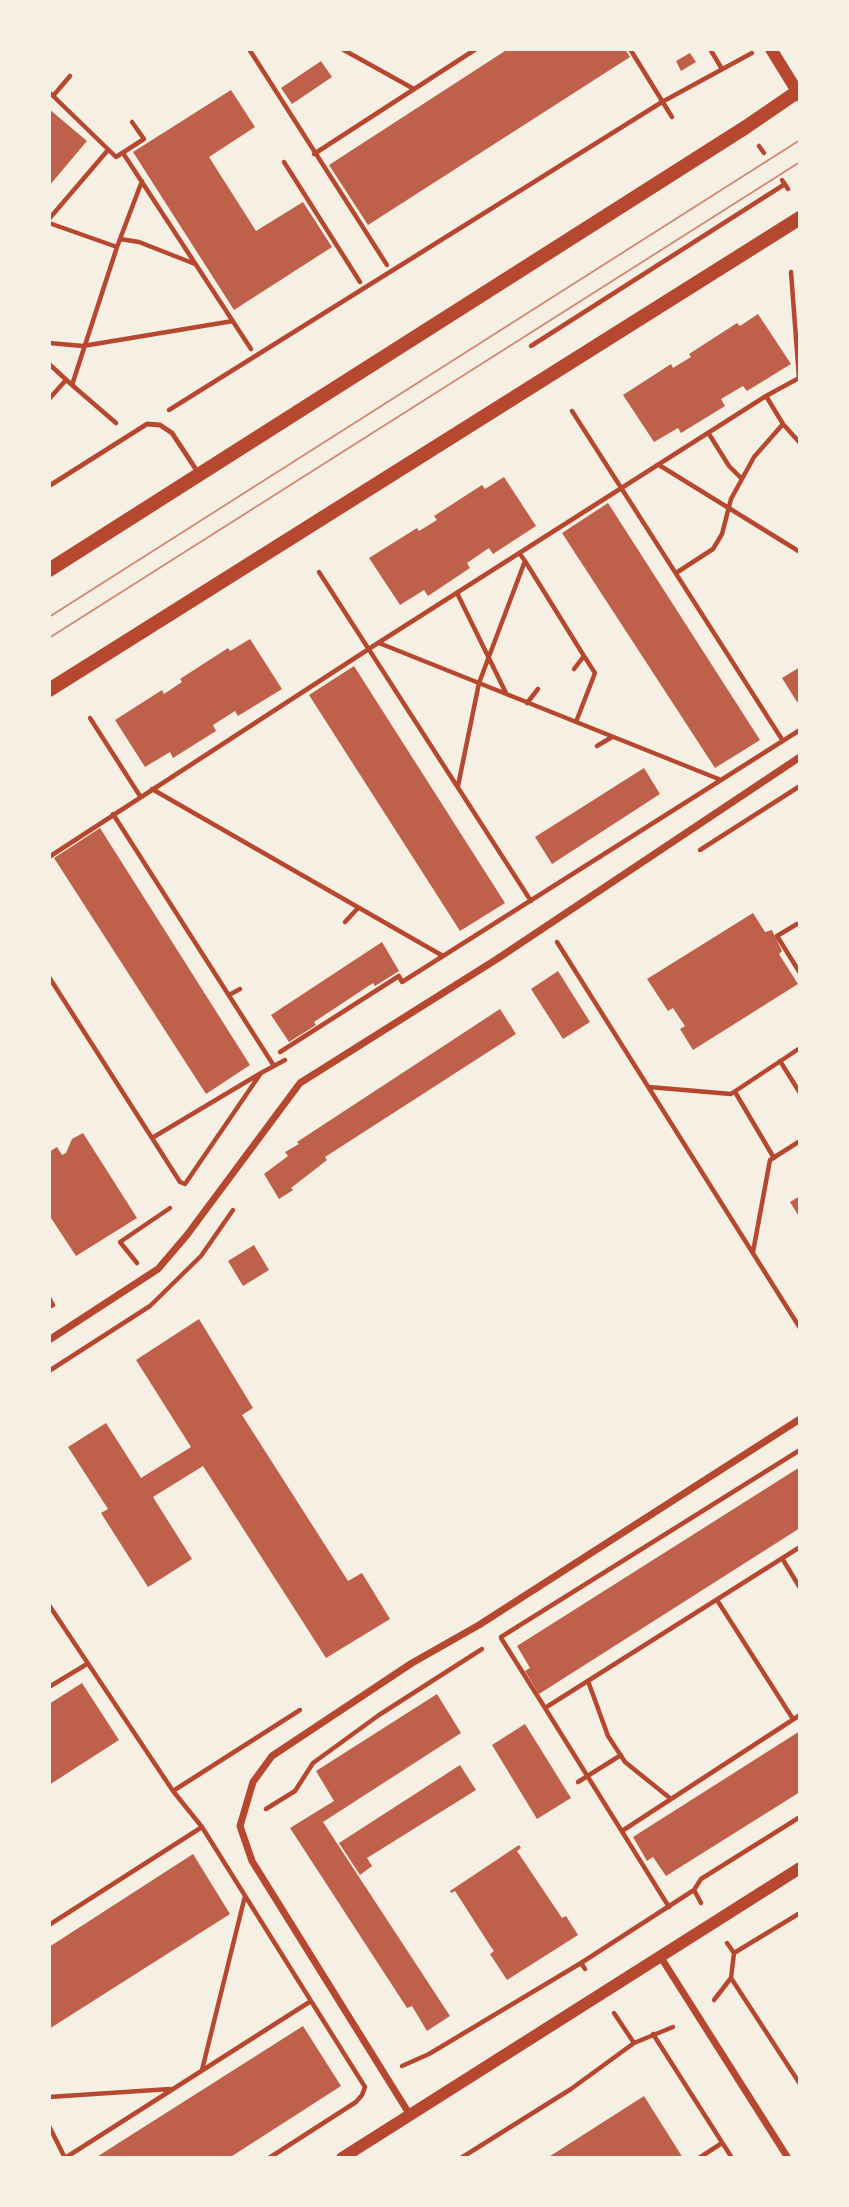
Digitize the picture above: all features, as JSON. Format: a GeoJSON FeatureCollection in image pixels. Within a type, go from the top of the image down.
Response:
{"type":"FeatureCollection","features":[{"type":"Feature","properties":{"kind":"main road"},"geometry":{"type":"LineString","coordinates":[[49,570],[799,92]]}},
{"type":"Feature","properties":{"kind":"main road"},"geometry":{"type":"LineString","coordinates":[[49,690],[800,218]]}},
{"type":"Feature","properties":{"kind":"street"},"geometry":{"type":"LineString","coordinates":[[771,49],[799,92]]}},
{"type":"Feature","properties":{"kind":"street"},"geometry":{"type":"LineString","coordinates":[[49,1340],[148,1277],[169,1258],[300,1083],[537,933],[800,757]]}},
{"type":"Feature","properties":{"kind":"street"},"geometry":{"type":"LineString","coordinates":[[410,2115],[252,1861],[240,1826],[253,1782],[272,1756],[412,1663],[479,1625],[800,1419]]}},
{"type":"Feature","properties":{"kind":"street"},"geometry":{"type":"LineString","coordinates":[[342,2158],[800,1868]]}},
{"type":"Feature","properties":{"kind":"street"},"geometry":{"type":"LineString","coordinates":[[659,1955],[788,2158]]}},
{"type":"Feature","properties":{"kind":"lane"},"geometry":{"type":"LineString","coordinates":[[49,486],[147,424],[160,425],[172,433],[200,475]]}},
{"type":"Feature","properties":{"kind":"path"},"geometry":{"type":"LineString","coordinates":[[249,49],[387,265]]}},
{"type":"Feature","properties":{"kind":"path"},"geometry":{"type":"LineString","coordinates":[[342,49],[414,89]]}},
{"type":"Feature","properties":{"kind":"path"},"geometry":{"type":"LineString","coordinates":[[314,154],[476,49]]}},
{"type":"Feature","properties":{"kind":"path"},"geometry":{"type":"LineString","coordinates":[[630,49],[672,117]]}},
{"type":"Feature","properties":{"kind":"path"},"geometry":{"type":"LineString","coordinates":[[710,49],[722,69]]}},
{"type":"Feature","properties":{"kind":"path"},"geometry":{"type":"LineString","coordinates":[[147,424],[662,102],[745,57]]}},
{"type":"Feature","properties":{"kind":"path"},"geometry":{"type":"LineString","coordinates":[[71,76],[51,94],[116,157],[144,139],[132,122]]}},
{"type":"Feature","properties":{"kind":"path"},"geometry":{"type":"LineString","coordinates":[[759,146],[764,153]]}},
{"type":"Feature","properties":{"kind":"path"},"geometry":{"type":"LineString","coordinates":[[108,150],[49,221],[117,247]]}},
{"type":"Feature","properties":{"kind":"path"},"geometry":{"type":"LineString","coordinates":[[123,153],[251,349]]}},
{"type":"Feature","properties":{"kind":"path"},"geometry":{"type":"LineString","coordinates":[[284,162],[360,282]]}},
{"type":"Feature","properties":{"kind":"path"},"geometry":{"type":"LineString","coordinates":[[72,384],[117,247],[142,181]]}},
{"type":"Feature","properties":{"kind":"path"},"geometry":{"type":"LineString","coordinates":[[531,346],[785,185]]}},
{"type":"Feature","properties":{"kind":"path"},"geometry":{"type":"LineString","coordinates":[[120,239],[139,242],[195,264]]}},
{"type":"Feature","properties":{"kind":"path"},"geometry":{"type":"LineString","coordinates":[[49,857],[378,643],[799,378],[791,272]]}},
{"type":"Feature","properties":{"kind":"path"},"geometry":{"type":"LineString","coordinates":[[49,343],[83,346],[233,321]]}},
{"type":"Feature","properties":{"kind":"path"},"geometry":{"type":"LineString","coordinates":[[49,364],[116,423]]}},
{"type":"Feature","properties":{"kind":"path"},"geometry":{"type":"LineString","coordinates":[[49,399],[66,380]]}},
{"type":"Feature","properties":{"kind":"path"},"geometry":{"type":"LineString","coordinates":[[766,397],[783,424],[800,443]]}},
{"type":"Feature","properties":{"kind":"path"},"geometry":{"type":"LineString","coordinates":[[572,411],[783,741]]}},
{"type":"Feature","properties":{"kind":"path"},"geometry":{"type":"LineString","coordinates":[[676,573],[713,549],[722,534],[729,507],[754,457],[783,424]]}},
{"type":"Feature","properties":{"kind":"path"},"geometry":{"type":"LineString","coordinates":[[709,434],[729,466],[742,479]]}},
{"type":"Feature","properties":{"kind":"path"},"geometry":{"type":"LineString","coordinates":[[659,465],[800,552]]}},
{"type":"Feature","properties":{"kind":"path"},"geometry":{"type":"LineString","coordinates":[[520,554],[595,673],[576,722]]}},
{"type":"Feature","properties":{"kind":"path"},"geometry":{"type":"LineString","coordinates":[[458,787],[479,683],[525,561]]}},
{"type":"Feature","properties":{"kind":"path"},"geometry":{"type":"LineString","coordinates":[[319,572],[531,901]]}},
{"type":"Feature","properties":{"kind":"path"},"geometry":{"type":"LineString","coordinates":[[457,593],[507,695]]}},
{"type":"Feature","properties":{"kind":"path"},"geometry":{"type":"LineString","coordinates":[[378,643],[721,780]]}},
{"type":"Feature","properties":{"kind":"path"},"geometry":{"type":"LineString","coordinates":[[574,669],[584,656]]}},
{"type":"Feature","properties":{"kind":"path"},"geometry":{"type":"LineString","coordinates":[[527,703],[538,689]]}},
{"type":"Feature","properties":{"kind":"path"},"geometry":{"type":"LineString","coordinates":[[90,718],[140,796]]}},
{"type":"Feature","properties":{"kind":"path"},"geometry":{"type":"LineString","coordinates":[[280,1052],[399,976],[402,982],[443,957],[800,730]]}},
{"type":"Feature","properties":{"kind":"path"},"geometry":{"type":"LineString","coordinates":[[597,746],[613,737]]}},
{"type":"Feature","properties":{"kind":"path"},"geometry":{"type":"LineString","coordinates":[[690,857],[800,786]]}},
{"type":"Feature","properties":{"kind":"path"},"geometry":{"type":"LineString","coordinates":[[152,789],[443,957]]}},
{"type":"Feature","properties":{"kind":"path"},"geometry":{"type":"LineString","coordinates":[[113,814],[274,1066]]}},
{"type":"Feature","properties":{"kind":"path"},"geometry":{"type":"LineString","coordinates":[[345,922],[358,908]]}},
{"type":"Feature","properties":{"kind":"path"},"geometry":{"type":"LineString","coordinates":[[797,923],[777,936],[800,973]]}},
{"type":"Feature","properties":{"kind":"path"},"geometry":{"type":"LineString","coordinates":[[547,948],[565,938]]}},
{"type":"Feature","properties":{"kind":"path"},"geometry":{"type":"LineString","coordinates":[[557,942],[800,1328]]}},
{"type":"Feature","properties":{"kind":"path"},"geometry":{"type":"LineString","coordinates":[[49,976],[180,1182],[184,1184],[261,1073]]}},
{"type":"Feature","properties":{"kind":"path"},"geometry":{"type":"LineString","coordinates":[[229,995],[240,989]]}},
{"type":"Feature","properties":{"kind":"path"},"geometry":{"type":"LineString","coordinates":[[648,1087],[731,1094],[800,1048]]}},
{"type":"Feature","properties":{"kind":"path"},"geometry":{"type":"LineString","coordinates":[[152,1138],[285,1060]]}},
{"type":"Feature","properties":{"kind":"path"},"geometry":{"type":"LineString","coordinates":[[780,1061],[800,1093]]}},
{"type":"Feature","properties":{"kind":"path"},"geometry":{"type":"LineString","coordinates":[[734,1092],[774,1158]]}},
{"type":"Feature","properties":{"kind":"path"},"geometry":{"type":"LineString","coordinates":[[753,1253],[770,1160],[800,1142]]}},
{"type":"Feature","properties":{"kind":"path"},"geometry":{"type":"LineString","coordinates":[[49,1371],[150,1306],[201,1256],[239,1202]]}},
{"type":"Feature","properties":{"kind":"path"},"geometry":{"type":"LineString","coordinates":[[162,1295],[120,1242],[170,1209]]}},
{"type":"Feature","properties":{"kind":"path"},"geometry":{"type":"LineString","coordinates":[[49,1298],[53,1305],[49,1307]]}},
{"type":"Feature","properties":{"kind":"path"},"geometry":{"type":"LineString","coordinates":[[240,1826],[295,1791],[313,1763],[379,1715],[800,1450]]}},
{"type":"Feature","properties":{"kind":"path"},"geometry":{"type":"LineString","coordinates":[[545,1708],[800,1547]]}},
{"type":"Feature","properties":{"kind":"path"},"geometry":{"type":"LineString","coordinates":[[782,1558],[800,1588]]}},
{"type":"Feature","properties":{"kind":"path"},"geometry":{"type":"LineString","coordinates":[[717,1600],[793,1719]]}},
{"type":"Feature","properties":{"kind":"path"},"geometry":{"type":"LineString","coordinates":[[49,1605],[173,1791],[202,1827],[365,2087],[356,2102],[269,2158]]}},
{"type":"Feature","properties":{"kind":"path"},"geometry":{"type":"LineString","coordinates":[[500,1638],[669,1907]]}},
{"type":"Feature","properties":{"kind":"path"},"geometry":{"type":"LineString","coordinates":[[49,1687],[87,1664]]}},
{"type":"Feature","properties":{"kind":"path"},"geometry":{"type":"LineString","coordinates":[[588,1681],[608,1735],[625,1762],[671,1799]]}},
{"type":"Feature","properties":{"kind":"path"},"geometry":{"type":"LineString","coordinates":[[622,1831],[800,1715]]}},
{"type":"Feature","properties":{"kind":"path"},"geometry":{"type":"LineString","coordinates":[[578,1782],[621,1755]]}},
{"type":"Feature","properties":{"kind":"path"},"geometry":{"type":"LineString","coordinates":[[398,2067],[429,2054],[581,1963],[694,1890],[701,1880],[800,1817]]}},
{"type":"Feature","properties":{"kind":"path"},"geometry":{"type":"LineString","coordinates":[[49,1925],[202,1827]]}},
{"type":"Feature","properties":{"kind":"path"},"geometry":{"type":"LineString","coordinates":[[694,1890],[701,1903]]}},
{"type":"Feature","properties":{"kind":"path"},"geometry":{"type":"LineString","coordinates":[[202,2070],[245,1896]]}},
{"type":"Feature","properties":{"kind":"path"},"geometry":{"type":"LineString","coordinates":[[733,1952],[800,1913]]}},
{"type":"Feature","properties":{"kind":"path"},"geometry":{"type":"LineString","coordinates":[[714,2000],[731,1978],[733,1952],[727,1943]]}},
{"type":"Feature","properties":{"kind":"path"},"geometry":{"type":"LineString","coordinates":[[581,1963],[585,1969]]}},
{"type":"Feature","properties":{"kind":"path"},"geometry":{"type":"LineString","coordinates":[[731,1978],[800,2084]]}},
{"type":"Feature","properties":{"kind":"path"},"geometry":{"type":"LineString","coordinates":[[49,2126],[65,2158],[311,2001]]}},
{"type":"Feature","properties":{"kind":"path"},"geometry":{"type":"LineString","coordinates":[[614,2013],[634,2043]]}},
{"type":"Feature","properties":{"kind":"path"},"geometry":{"type":"LineString","coordinates":[[461,2158],[571,2089],[634,2043],[673,2027]]}},
{"type":"Feature","properties":{"kind":"path"},"geometry":{"type":"LineString","coordinates":[[653,2034],[732,2158]]}},
{"type":"Feature","properties":{"kind":"path"},"geometry":{"type":"LineString","coordinates":[[49,2097],[173,2089]]}},
{"type":"Feature","properties":{"kind":"path"},"geometry":{"type":"LineString","coordinates":[[699,2158],[722,2143]]}},
{"type":"Feature","properties":{"kind":"building"},"geometry":{"type":"Polygon","coordinates":[[[508,49],[625,49],[630,57],[368,225],[329,165],[508,49]]]}},
{"type":"Feature","properties":{"kind":"building"},"geometry":{"type":"Polygon","coordinates":[[[690,53],[696,62],[681,71],[676,61],[690,53]]]}},
{"type":"Feature","properties":{"kind":"building"},"geometry":{"type":"Polygon","coordinates":[[[321,61],[332,77],[292,104],[281,88],[321,61]]]}},
{"type":"Feature","properties":{"kind":"building"},"geometry":{"type":"Polygon","coordinates":[[[231,90],[255,127],[209,157],[256,231],[303,202],[332,247],[234,310],[133,152],[231,90]]]}},
{"type":"Feature","properties":{"kind":"building"},"geometry":{"type":"Polygon","coordinates":[[[49,109],[87,141],[49,186],[49,109]]]}},
{"type":"Feature","properties":{"kind":"building"},"geometry":{"type":"Polygon","coordinates":[[[758,314],[791,364],[747,391],[743,386],[721,399],[725,406],[681,433],[678,428],[654,442],[623,395],[671,364],[673,368],[691,357],[689,354],[737,323],[740,326],[758,314]]]}},
{"type":"Feature","properties":{"kind":"building"},"geometry":{"type":"Polygon","coordinates":[[[504,477],[536,526],[493,554],[489,548],[467,563],[470,568],[428,596],[424,590],[400,605],[369,558],[417,528],[419,531],[437,520],[434,516],[482,485],[485,489],[504,477]]]}},
{"type":"Feature","properties":{"kind":"building"},"geometry":{"type":"Polygon","coordinates":[[[608,503],[760,740],[715,768],[562,533],[608,503]]]}},
{"type":"Feature","properties":{"kind":"building"},"geometry":{"type":"Polygon","coordinates":[[[250,639],[282,689],[238,716],[235,711],[213,725],[216,731],[173,758],[170,752],[145,767],[115,720],[162,690],[164,694],[182,682],[180,679],[228,648],[230,651],[250,639]]]}},
{"type":"Feature","properties":{"kind":"building"},"geometry":{"type":"Polygon","coordinates":[[[354,666],[505,903],[460,931],[309,695],[354,666]]]}},
{"type":"Feature","properties":{"kind":"building"},"geometry":{"type":"Polygon","coordinates":[[[800,667],[800,700],[797,702],[782,678],[800,667]]]}},
{"type":"Feature","properties":{"kind":"building"},"geometry":{"type":"Polygon","coordinates":[[[644,768],[660,794],[552,864],[535,837],[644,768]]]}},
{"type":"Feature","properties":{"kind":"building"},"geometry":{"type":"Polygon","coordinates":[[[100,828],[250,1065],[206,1094],[54,858],[100,828]]]}},
{"type":"Feature","properties":{"kind":"building"},"geometry":{"type":"Polygon","coordinates":[[[753,913],[765,932],[772,930],[782,951],[779,954],[798,984],[693,1050],[680,1029],[685,1026],[673,1008],[668,1011],[647,979],[753,913]]]}},
{"type":"Feature","properties":{"kind":"building"},"geometry":{"type":"Polygon","coordinates":[[[382,942],[399,971],[375,986],[373,983],[289,1042],[271,1015],[382,942]]]}},
{"type":"Feature","properties":{"kind":"building"},"geometry":{"type":"Polygon","coordinates":[[[558,971],[590,1022],[563,1039],[531,989],[558,971]]]}},
{"type":"Feature","properties":{"kind":"building"},"geometry":{"type":"Polygon","coordinates":[[[500,1009],[516,1034],[325,1157],[327,1160],[279,1199],[264,1174],[288,1156],[285,1152],[500,1009]]]}},
{"type":"Feature","properties":{"kind":"building"},"geometry":{"type":"Polygon","coordinates":[[[83,1133],[137,1218],[76,1256],[49,1215],[49,1152],[57,1147],[62,1155],[66,1153],[72,1139],[83,1133]]]}},
{"type":"Feature","properties":{"kind":"building"},"geometry":{"type":"Polygon","coordinates":[[[800,1196],[800,1218],[790,1202],[800,1196]]]}},
{"type":"Feature","properties":{"kind":"building"},"geometry":{"type":"Polygon","coordinates":[[[254,1245],[269,1270],[243,1286],[228,1261],[254,1245]]]}},
{"type":"Feature","properties":{"kind":"building"},"geometry":{"type":"Polygon","coordinates":[[[199,1319],[253,1408],[242,1415],[348,1581],[362,1573],[390,1619],[326,1658],[203,1466],[153,1497],[192,1559],[148,1587],[101,1513],[108,1509],[68,1447],[106,1423],[141,1478],[191,1447],[136,1360],[199,1319]]]}},
{"type":"Feature","properties":{"kind":"building"},"geometry":{"type":"Polygon","coordinates":[[[800,1467],[800,1528],[539,1694],[525,1671],[530,1668],[517,1646],[800,1467]]]}},
{"type":"Feature","properties":{"kind":"building"},"geometry":{"type":"Polygon","coordinates":[[[82,1683],[119,1740],[49,1785],[49,1704],[82,1683]]]}},
{"type":"Feature","properties":{"kind":"building"},"geometry":{"type":"Polygon","coordinates":[[[437,1694],[461,1733],[323,1822],[450,2016],[427,2031],[412,2006],[407,2008],[290,1828],[334,1801],[316,1771],[437,1694]]]}},
{"type":"Feature","properties":{"kind":"building"},"geometry":{"type":"Polygon","coordinates":[[[525,1724],[571,1798],[537,1819],[492,1745],[525,1724]]]}},
{"type":"Feature","properties":{"kind":"building"},"geometry":{"type":"Polygon","coordinates":[[[800,1731],[800,1792],[666,1876],[653,1857],[647,1861],[633,1837],[800,1731]]]}},
{"type":"Feature","properties":{"kind":"building"},"geometry":{"type":"Polygon","coordinates":[[[460,1765],[476,1790],[367,1858],[372,1866],[360,1875],[339,1843],[460,1765]]]}},
{"type":"Feature","properties":{"kind":"building"},"geometry":{"type":"Polygon","coordinates":[[[519,1845],[521,1848],[517,1851],[562,1918],[566,1916],[578,1935],[507,1980],[490,1954],[494,1951],[455,1891],[450,1891],[519,1845]]]}},
{"type":"Feature","properties":{"kind":"building"},"geometry":{"type":"Polygon","coordinates":[[[193,1854],[230,1914],[49,2029],[49,1947],[193,1854]]]}},
{"type":"Feature","properties":{"kind":"building"},"geometry":{"type":"Polygon","coordinates":[[[303,2026],[341,2086],[229,2158],[95,2158],[303,2026]]]}},
{"type":"Feature","properties":{"kind":"building"},"geometry":{"type":"Polygon","coordinates":[[[644,2096],[683,2158],[547,2158],[644,2096]]]}},
{"type":"Feature","properties":{"kind":"tram line"},"geometry":{"type":"LineString","coordinates":[[49,617],[800,140]]}},
{"type":"Feature","properties":{"kind":"tram line"},"geometry":{"type":"LineString","coordinates":[[49,638],[800,162]]}}]}
